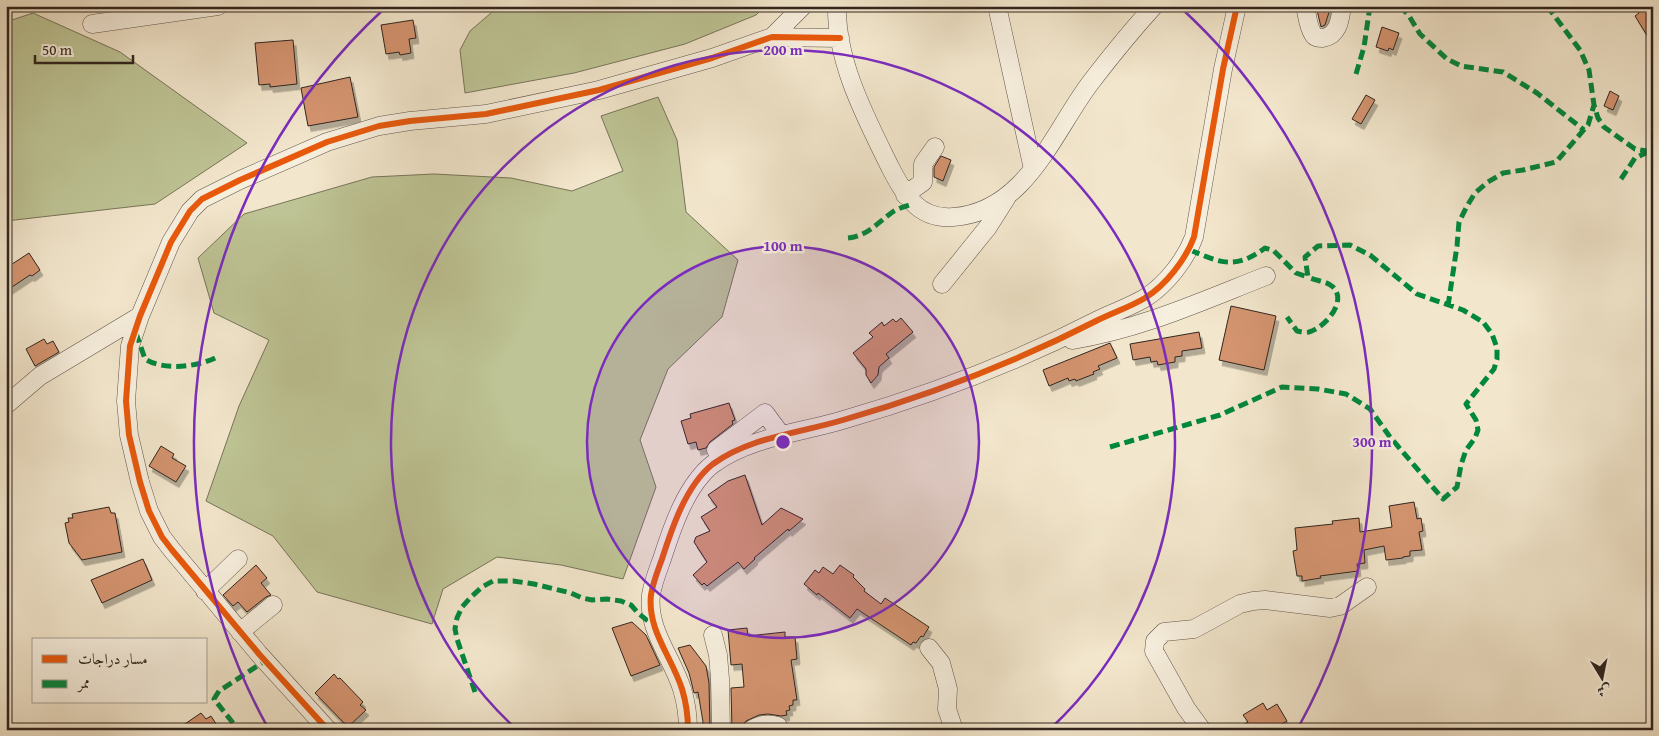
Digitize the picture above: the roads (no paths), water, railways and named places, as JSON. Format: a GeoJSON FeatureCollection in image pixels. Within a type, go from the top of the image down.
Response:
{"type":"FeatureCollection","features":[{"type":"Feature","properties":{"kind":"street"},"geometry":{"type":"LineString","coordinates":[[92,24],[218,6]]}},
{"type":"Feature","properties":{"kind":"street"},"geometry":{"type":"LineString","coordinates":[[772,37],[803,6]]}},
{"type":"Feature","properties":{"kind":"street"},"geometry":{"type":"LineString","coordinates":[[836,6],[840,38],[852,83],[882,150],[906,195],[913,204],[935,215],[949,217],[964,216],[982,210],[1007,197]]}},
{"type":"Feature","properties":{"kind":"street"},"geometry":{"type":"LineString","coordinates":[[997,6],[1033,169]]}},
{"type":"Feature","properties":{"kind":"street"},"geometry":{"type":"LineString","coordinates":[[688,730],[688,713],[682,689],[654,626],[651,602],[655,579],[682,506],[703,474],[713,465],[740,450],[764,440],[836,423],[903,402],[1052,344],[1146,298],[1168,278],[1190,250],[1200,210],[1223,70],[1237,6]]}},
{"type":"Feature","properties":{"kind":"street"},"geometry":{"type":"LineString","coordinates":[[1305,6],[1311,31],[1314,36],[1319,38],[1328,37],[1334,33],[1340,22],[1342,6]]}},
{"type":"Feature","properties":{"kind":"street"},"geometry":{"type":"LineString","coordinates":[[942,284],[988,227],[1007,197],[1033,169],[1090,83],[1143,10]]}},
{"type":"Feature","properties":{"kind":"street"},"geometry":{"type":"LineString","coordinates":[[328,730],[240,632],[162,537],[149,511],[134,460],[129,435],[126,401],[130,346],[140,316],[171,242],[190,211],[202,199],[257,172],[327,142],[379,126],[410,121],[486,114],[580,94],[712,58],[772,37],[840,38]]}},
{"type":"Feature","properties":{"kind":"street"},"geometry":{"type":"LineString","coordinates":[[906,195],[923,182],[923,164],[936,147]]}},
{"type":"Feature","properties":{"kind":"street"},"geometry":{"type":"LineString","coordinates":[[1052,344],[1152,321],[1266,276]]}},
{"type":"Feature","properties":{"kind":"street"},"geometry":{"type":"LineString","coordinates":[[6,405],[40,376],[140,316]]}},
{"type":"Feature","properties":{"kind":"street"},"geometry":{"type":"LineString","coordinates":[[716,450],[765,413],[782,436]]}},
{"type":"Feature","properties":{"kind":"street"},"geometry":{"type":"LineString","coordinates":[[205,591],[238,559]]}},
{"type":"Feature","properties":{"kind":"street"},"geometry":{"type":"LineString","coordinates":[[1202,730],[1186,708],[1154,651],[1154,641],[1164,632],[1194,629],[1240,604],[1254,601],[1265,600],[1330,608],[1340,606],[1367,587]]}},
{"type":"Feature","properties":{"kind":"street"},"geometry":{"type":"LineString","coordinates":[[240,632],[273,605]]}},
{"type":"Feature","properties":{"kind":"street"},"geometry":{"type":"LineString","coordinates":[[713,635],[718,655],[721,730]]}},
{"type":"Feature","properties":{"kind":"street"},"geometry":{"type":"LineString","coordinates":[[929,648],[941,663],[948,689],[947,709],[954,730]]}},
{"type":"Feature","properties":{"kind":"street"},"geometry":{"type":"LineString","coordinates":[[751,730],[757,726],[770,724],[778,726],[779,730]]}}]}
